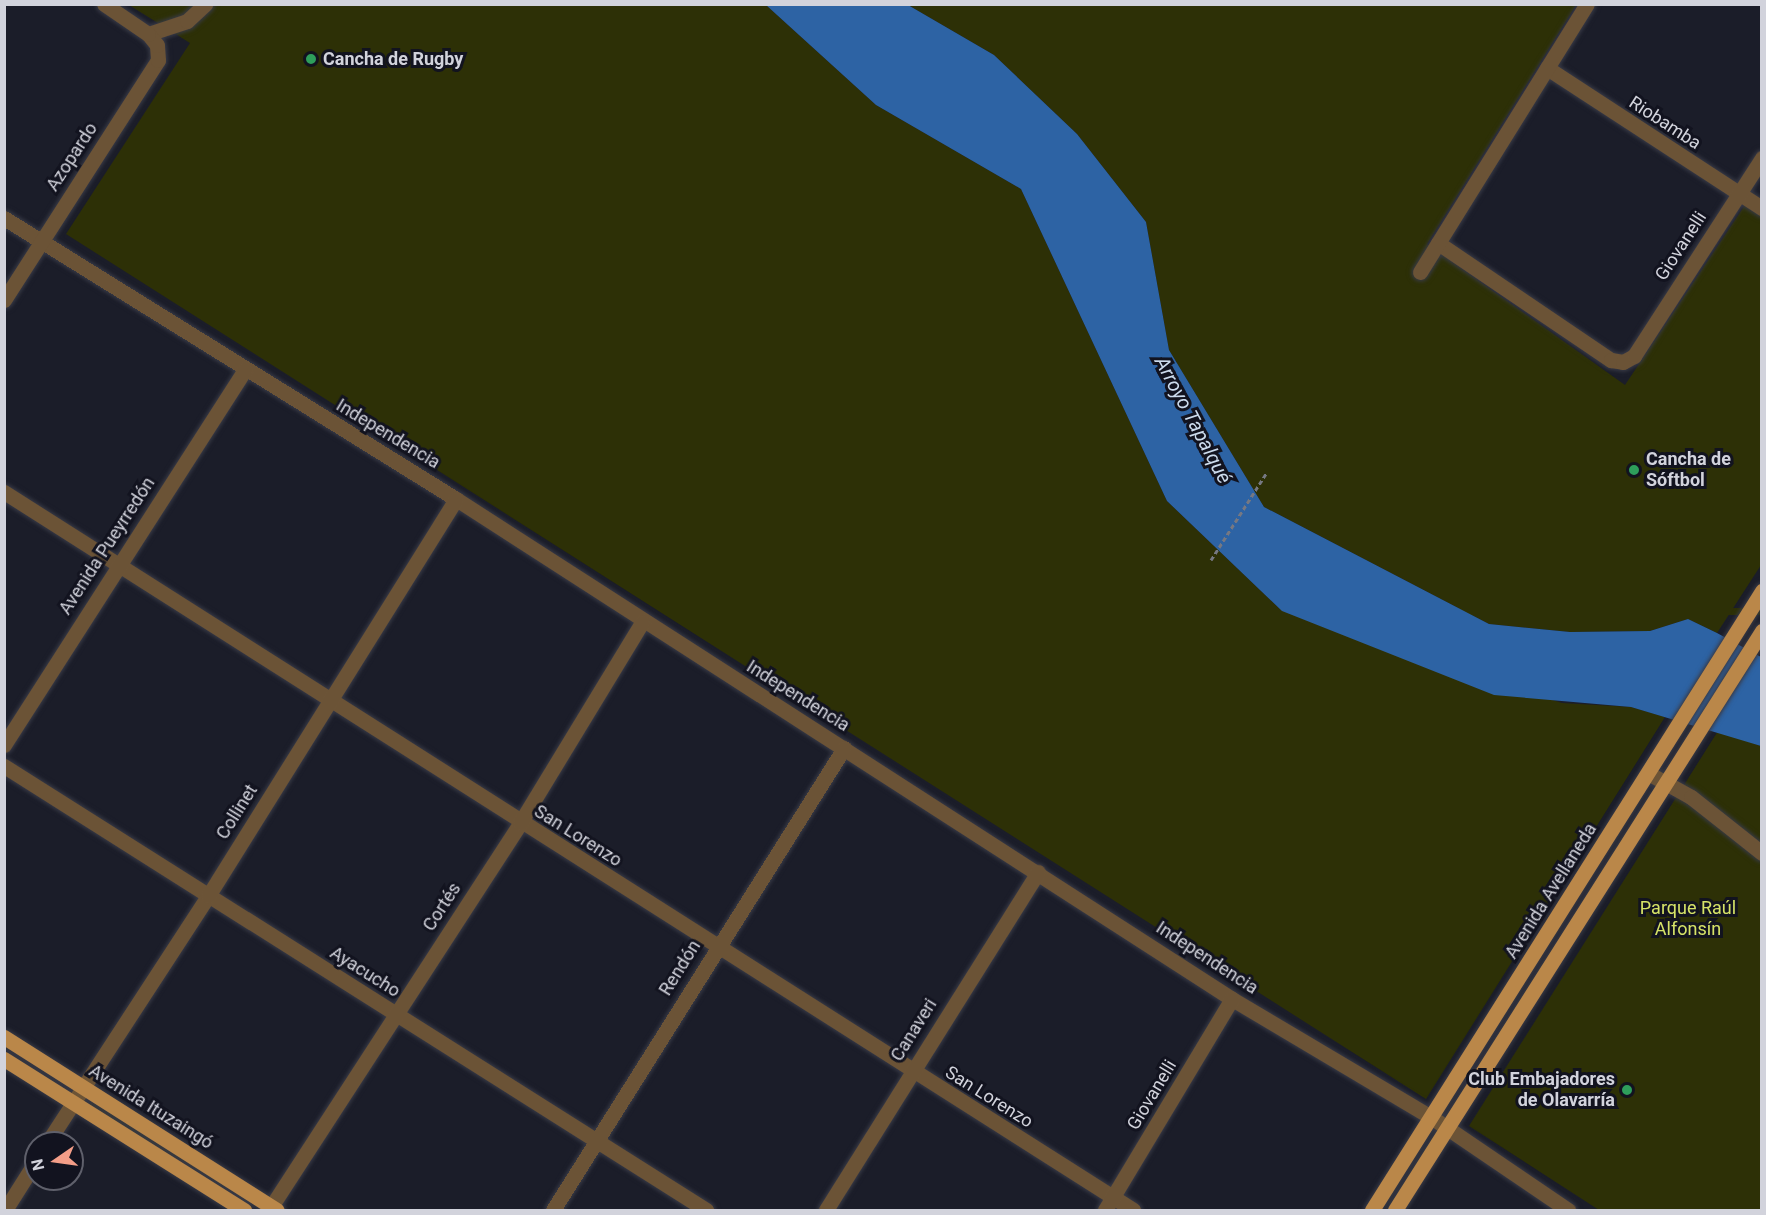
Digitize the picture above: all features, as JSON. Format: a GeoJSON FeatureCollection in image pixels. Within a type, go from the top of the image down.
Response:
{"type":"FeatureCollection","features":[{"type":"Feature","properties":{"kind":"main road","name":"Avenida Avellaneda"},"geometry":{"type":"LineString","coordinates":[[1372,1210],[1761,591]]}},
{"type":"Feature","properties":{"kind":"main road"},"geometry":{"type":"LineString","coordinates":[[1395,1210],[1667,784],[1761,632]]}},
{"type":"Feature","properties":{"kind":"main road","name":"Avenida Ituzaingó"},"geometry":{"type":"LineString","coordinates":[[4,1037],[273,1209]]}},
{"type":"Feature","properties":{"kind":"main road","name":"Avenida Ituzaingó"},"geometry":{"type":"LineString","coordinates":[[4,1059],[244,1210]]}},
{"type":"Feature","properties":{"kind":"street"},"geometry":{"type":"LineString","coordinates":[[104,4],[148,34],[187,21],[205,4]]}},
{"type":"Feature","properties":{"kind":"street"},"geometry":{"type":"LineString","coordinates":[[1420,272],[1587,4]]}},
{"type":"Feature","properties":{"kind":"street","name":"Azopardo"},"geometry":{"type":"LineString","coordinates":[[4,300],[158,60],[157,45],[148,34]]}},
{"type":"Feature","properties":{"kind":"street","name":"Riobamba"},"geometry":{"type":"LineString","coordinates":[[1547,68],[1761,208]]}},
{"type":"Feature","properties":{"kind":"street","name":"Giovanelli"},"geometry":{"type":"LineString","coordinates":[[1438,243],[1611,360],[1623,362],[1634,356],[1761,158]]}},
{"type":"Feature","properties":{"kind":"street","name":"Independencia"},"geometry":{"type":"LineString","coordinates":[[4,218],[245,370],[456,499],[642,622],[844,748],[1232,999],[1431,1117],[1568,1210]]}},
{"type":"Feature","properties":{"kind":"street","name":"Avenida Pueyrredón"},"geometry":{"type":"LineString","coordinates":[[4,745],[245,370]]}},
{"type":"Feature","properties":{"kind":"street","name":"San Lorenzo"},"geometry":{"type":"LineString","coordinates":[[4,492],[119,563],[520,823],[718,945],[1109,1204],[1133,1210]]}},
{"type":"Feature","properties":{"kind":"street","name":"Collinet"},"geometry":{"type":"LineString","coordinates":[[55,1131],[208,896],[456,499]]}},
{"type":"Feature","properties":{"kind":"street","name":"Cortés"},"geometry":{"type":"LineString","coordinates":[[273,1209],[395,1014],[520,823],[642,622]]}},
{"type":"Feature","properties":{"kind":"street","name":"Rendón"},"geometry":{"type":"LineString","coordinates":[[553,1210],[844,748]]}},
{"type":"Feature","properties":{"kind":"street","name":"Ayacucho"},"geometry":{"type":"LineString","coordinates":[[4,766],[706,1210]]}},
{"type":"Feature","properties":{"kind":"street"},"geometry":{"type":"LineString","coordinates":[[1648,773],[1667,784],[1761,853]]}},
{"type":"Feature","properties":{"kind":"street","name":"Canaveri"},"geometry":{"type":"LineString","coordinates":[[826,1210],[911,1071],[1038,872]]}},
{"type":"Feature","properties":{"kind":"street","name":"Giovanelli"},"geometry":{"type":"LineString","coordinates":[[1109,1204],[1232,999]]}},
{"type":"Feature","properties":{"kind":"street"},"geometry":{"type":"LineString","coordinates":[[5,1210],[24,1180]]}},
{"type":"Feature","properties":{"kind":"path"},"geometry":{"type":"LineString","coordinates":[[1211,560],[1267,472]]}},
{"type":"Feature","properties":{"kind":"green space"},"geometry":{"type":"Polygon","coordinates":[[[129,5],[766,5],[876,105],[1021,189],[1167,501],[1282,611],[1562,703],[1631,707],[1665,717],[1426,1099],[66,234],[190,43],[129,5]]]}},
{"type":"Feature","properties":{"kind":"green space"},"geometry":{"type":"Polygon","coordinates":[[[908,5],[1576,5],[1427,244],[1625,385],[1745,205],[1761,215],[1761,565],[1717,633],[1688,619],[1650,631],[1570,632],[1489,624],[1264,507],[1169,350],[1146,222],[1077,134],[994,55],[908,5]]]}},
{"type":"Feature","properties":{"kind":"green space"},"geometry":{"type":"Polygon","coordinates":[[[1173,608],[1761,608],[1761,615],[1173,615],[1173,608]]]}},
{"type":"Feature","properties":{"kind":"green space","name":"Club Embajadores de Olavarría"},"geometry":{"type":"Polygon","coordinates":[[[1718,731],[1761,746],[1761,1210],[1599,1210],[1469,1126],[1718,731]]]}},
{"type":"Feature","properties":{"kind":"green space"},"geometry":{"type":"Polygon","coordinates":[[[91,1102],[255,1200],[253,1204],[89,1105],[91,1102]]]}},
{"type":"Feature","properties":{"kind":"water","name":"Arroyo Tapalqué"},"geometry":{"type":"Polygon","coordinates":[[[766,5],[908,5],[994,55],[1077,134],[1146,222],[1169,350],[1264,507],[1489,624],[1570,632],[1650,631],[1688,619],[1761,657],[1761,746],[1631,707],[1494,695],[1282,611],[1167,501],[1021,189],[876,105],[766,5]]]}},
{"type":"Feature","properties":{"kind":"place","name":"Cancha de Rugby"},"geometry":{"type":"Point","coordinates":[311,59]}},
{"type":"Feature","properties":{"kind":"place","name":"Cancha de Sóftbol"},"geometry":{"type":"Point","coordinates":[1634,470]}},
{"type":"Feature","properties":{"kind":"place","name":"Club Embajadores de Olavarría"},"geometry":{"type":"Point","coordinates":[1627,1090]}},
{"type":"Feature","properties":{"kind":"park label","name":"Parque Raúl Alfonsín"},"geometry":{"type":"Point","coordinates":[1688,919]}}]}
